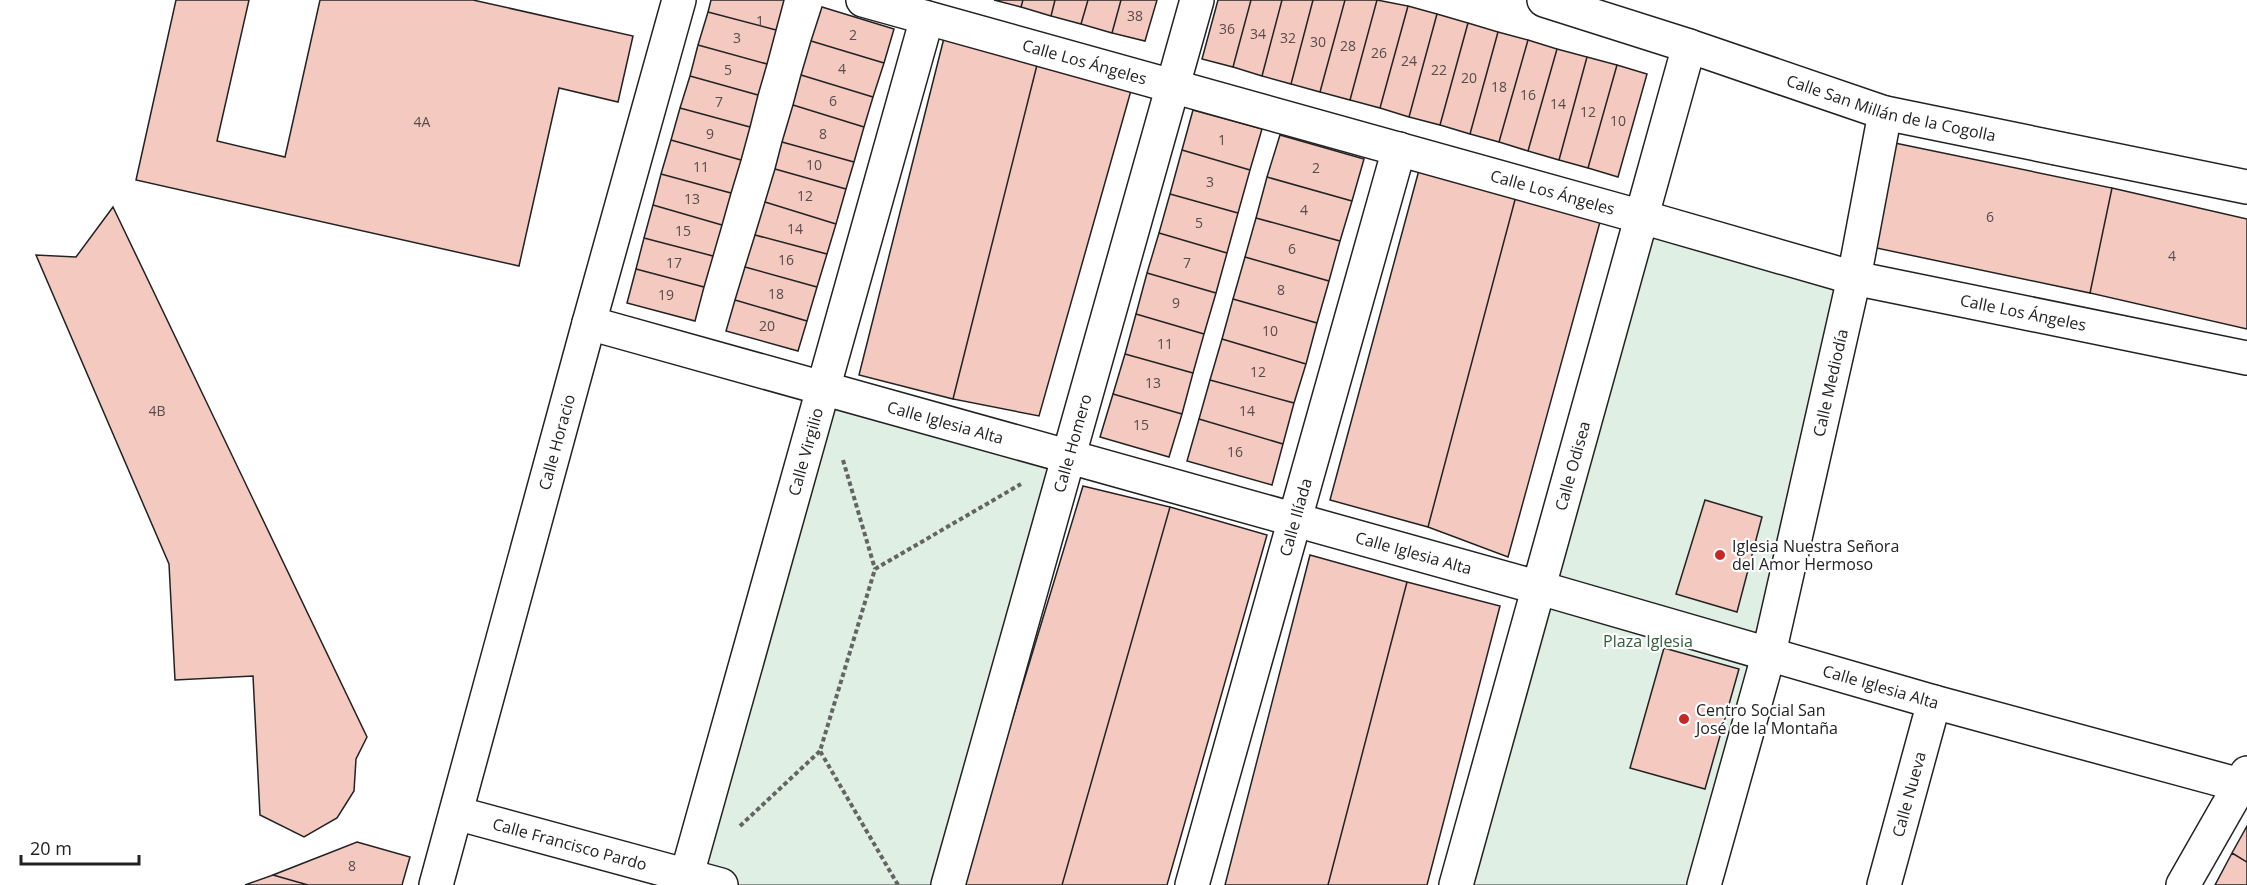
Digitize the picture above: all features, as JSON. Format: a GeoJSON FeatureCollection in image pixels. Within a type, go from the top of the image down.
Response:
{"type":"FeatureCollection","features":[{"type":"Feature","properties":{"kind":"street","name":"Calle Horacio"},"geometry":{"type":"LineString","coordinates":[[436,885],[588,323],[679,0]]}},
{"type":"Feature","properties":{"kind":"street","name":"Calle Los Ángeles"},"geometry":{"type":"LineString","coordinates":[[863,0],[1854,278],[2247,358]]}},
{"type":"Feature","properties":{"kind":"street","name":"Calle Homero"},"geometry":{"type":"LineString","coordinates":[[948,885],[1197,0]]}},
{"type":"Feature","properties":{"kind":"street","name":"Calle San Millán de la Cogolla"},"geometry":{"type":"LineString","coordinates":[[1544,0],[1689,46],[1885,113],[2247,187]]}},
{"type":"Feature","properties":{"kind":"street","name":"Calle Virgilio"},"geometry":{"type":"LineString","coordinates":[[685,880],[927,18]]}},
{"type":"Feature","properties":{"kind":"street","name":"Calle Odisea"},"geometry":{"type":"LineString","coordinates":[[1456,885],[1689,46]]}},
{"type":"Feature","properties":{"kind":"street","name":"Calle Mediodía"},"geometry":{"type":"LineString","coordinates":[[1704,885],[1769,653],[1854,278],[1885,113]]}},
{"type":"Feature","properties":{"kind":"street","name":"Calle Ilíada"},"geometry":{"type":"LineString","coordinates":[[1192,885],[1399,149]]}},
{"type":"Feature","properties":{"kind":"street","name":"Calle Iglesia Alta"},"geometry":{"type":"LineString","coordinates":[[588,323],[1295,519],[1934,702],[2243,779]]}},
{"type":"Feature","properties":{"kind":"street","name":"Calle Nueva"},"geometry":{"type":"LineString","coordinates":[[1884,885],[1934,702]]}},
{"type":"Feature","properties":{"kind":"street"},"geometry":{"type":"LineString","coordinates":[[2183,885],[2243,779]]}},
{"type":"Feature","properties":{"kind":"street","name":"Calle Francisco Pardo"},"geometry":{"type":"LineString","coordinates":[[456,813],[685,880],[721,885]]}},
{"type":"Feature","properties":{"kind":"path"},"geometry":{"type":"LineString","coordinates":[[737,829],[820,751],[874,569],[842,456]]}},
{"type":"Feature","properties":{"kind":"path"},"geometry":{"type":"LineString","coordinates":[[874,569],[1068,457]]}},
{"type":"Feature","properties":{"kind":"path"},"geometry":{"type":"LineString","coordinates":[[820,751],[898,885]]}},
{"type":"Feature","properties":{"kind":"green space","name":"Plaza Iglesia"},"geometry":{"type":"Polygon","coordinates":[[[1642,217],[1854,278],[1704,885],[1456,885],[1642,217]]]}},
{"type":"Feature","properties":{"kind":"green space"},"geometry":{"type":"Polygon","coordinates":[[[823,389],[1069,457],[948,885],[721,885],[687,876],[823,389]]]}},
{"type":"Feature","properties":{"kind":"building"},"geometry":{"type":"Polygon","coordinates":[[[176,0],[249,0],[217,141],[285,157],[320,0],[473,0],[633,36],[618,102],[559,88],[519,266],[136,180],[176,0]]]}},
{"type":"Feature","properties":{"kind":"building"},"geometry":{"type":"Polygon","coordinates":[[[711,0],[784,0],[776,30],[708,12],[711,0]]]}},
{"type":"Feature","properties":{"kind":"building"},"geometry":{"type":"Polygon","coordinates":[[[994,0],[1023,0],[1021,7],[994,0]]]}},
{"type":"Feature","properties":{"kind":"building"},"geometry":{"type":"Polygon","coordinates":[[[1023,0],[1055,0],[1051,16],[1021,7],[1023,0]]]}},
{"type":"Feature","properties":{"kind":"building"},"geometry":{"type":"Polygon","coordinates":[[[1055,0],[1088,0],[1081,24],[1051,16],[1055,0]]]}},
{"type":"Feature","properties":{"kind":"building"},"geometry":{"type":"Polygon","coordinates":[[[1088,0],[1121,0],[1112,33],[1081,24],[1088,0]]]}},
{"type":"Feature","properties":{"kind":"building"},"geometry":{"type":"Polygon","coordinates":[[[1121,0],[1157,0],[1145,41],[1112,33],[1121,0]]]}},
{"type":"Feature","properties":{"kind":"building"},"geometry":{"type":"Polygon","coordinates":[[[1218,0],[1251,0],[1233,67],[1202,59],[1218,0]]]}},
{"type":"Feature","properties":{"kind":"building"},"geometry":{"type":"Polygon","coordinates":[[[1251,0],[1282,0],[1262,76],[1233,67],[1251,0]]]}},
{"type":"Feature","properties":{"kind":"building"},"geometry":{"type":"Polygon","coordinates":[[[1282,0],[1313,0],[1291,84],[1262,76],[1282,0]]]}},
{"type":"Feature","properties":{"kind":"building"},"geometry":{"type":"Polygon","coordinates":[[[1313,0],[1345,0],[1320,92],[1291,84],[1313,0]]]}},
{"type":"Feature","properties":{"kind":"building"},"geometry":{"type":"Polygon","coordinates":[[[1345,0],[1377,0],[1350,100],[1320,92],[1345,0]]]}},
{"type":"Feature","properties":{"kind":"building"},"geometry":{"type":"Polygon","coordinates":[[[1377,0],[1408,6],[1380,108],[1350,100],[1377,0]]]}},
{"type":"Feature","properties":{"kind":"building"},"geometry":{"type":"Polygon","coordinates":[[[1408,6],[1437,14],[1409,117],[1380,108],[1408,6]]]}},
{"type":"Feature","properties":{"kind":"building"},"geometry":{"type":"Polygon","coordinates":[[[822,7],[894,29],[884,63],[811,41],[822,7]]]}},
{"type":"Feature","properties":{"kind":"building"},"geometry":{"type":"Polygon","coordinates":[[[708,12],[776,30],[767,64],[698,45],[708,12]]]}},
{"type":"Feature","properties":{"kind":"building"},"geometry":{"type":"Polygon","coordinates":[[[1437,14],[1468,23],[1440,125],[1409,117],[1437,14]]]}},
{"type":"Feature","properties":{"kind":"building"},"geometry":{"type":"Polygon","coordinates":[[[1468,23],[1498,32],[1470,134],[1440,125],[1468,23]]]}},
{"type":"Feature","properties":{"kind":"building"},"geometry":{"type":"Polygon","coordinates":[[[1498,32],[1528,40],[1499,142],[1470,134],[1498,32]]]}},
{"type":"Feature","properties":{"kind":"building"},"geometry":{"type":"Polygon","coordinates":[[[944,38],[1038,61],[953,399],[859,375],[944,38]]]}},
{"type":"Feature","properties":{"kind":"building"},"geometry":{"type":"Polygon","coordinates":[[[1528,40],[1557,49],[1528,151],[1499,142],[1528,40]]]}},
{"type":"Feature","properties":{"kind":"building"},"geometry":{"type":"Polygon","coordinates":[[[811,41],[884,63],[873,97],[801,75],[811,41]]]}},
{"type":"Feature","properties":{"kind":"building"},"geometry":{"type":"Polygon","coordinates":[[[698,45],[767,64],[758,95],[690,76],[698,45]]]}},
{"type":"Feature","properties":{"kind":"building"},"geometry":{"type":"Polygon","coordinates":[[[1557,49],[1587,57],[1559,160],[1528,151],[1557,49]]]}},
{"type":"Feature","properties":{"kind":"building"},"geometry":{"type":"Polygon","coordinates":[[[1587,57],[1617,65],[1588,168],[1559,160],[1587,57]]]}},
{"type":"Feature","properties":{"kind":"building"},"geometry":{"type":"Polygon","coordinates":[[[1038,61],[1132,87],[1039,416],[953,399],[1038,61]]]}},
{"type":"Feature","properties":{"kind":"building"},"geometry":{"type":"Polygon","coordinates":[[[1617,65],[1647,74],[1618,177],[1588,168],[1617,65]]]}},
{"type":"Feature","properties":{"kind":"building"},"geometry":{"type":"Polygon","coordinates":[[[801,75],[873,97],[864,127],[793,105],[801,75]]]}},
{"type":"Feature","properties":{"kind":"building"},"geometry":{"type":"Polygon","coordinates":[[[690,76],[758,95],[750,127],[680,108],[690,76]]]}},
{"type":"Feature","properties":{"kind":"building"},"geometry":{"type":"Polygon","coordinates":[[[793,105],[864,127],[854,162],[782,142],[793,105]]]}},
{"type":"Feature","properties":{"kind":"building"},"geometry":{"type":"Polygon","coordinates":[[[680,108],[750,127],[741,160],[671,140],[680,108]]]}},
{"type":"Feature","properties":{"kind":"building"},"geometry":{"type":"Polygon","coordinates":[[[1193,110],[1262,129],[1250,170],[1182,150],[1193,110]]]}},
{"type":"Feature","properties":{"kind":"building"},"geometry":{"type":"Polygon","coordinates":[[[1280,135],[1364,159],[1352,201],[1267,177],[1280,135]]]}},
{"type":"Feature","properties":{"kind":"building"},"geometry":{"type":"Polygon","coordinates":[[[671,140],[741,160],[731,193],[661,174],[671,140]]]}},
{"type":"Feature","properties":{"kind":"building"},"geometry":{"type":"Polygon","coordinates":[[[782,142],[854,162],[846,189],[775,169],[782,142]]]}},
{"type":"Feature","properties":{"kind":"building"},"geometry":{"type":"Polygon","coordinates":[[[1890,142],[2112,188],[2090,293],[1867,246],[1890,142]]]}},
{"type":"Feature","properties":{"kind":"building"},"geometry":{"type":"Polygon","coordinates":[[[1182,150],[1250,170],[1238,213],[1170,194],[1182,150]]]}},
{"type":"Feature","properties":{"kind":"building"},"geometry":{"type":"Polygon","coordinates":[[[775,169],[846,189],[836,224],[765,202],[775,169]]]}},
{"type":"Feature","properties":{"kind":"building"},"geometry":{"type":"Polygon","coordinates":[[[1419,170],[1516,196],[1428,527],[1330,500],[1419,170]]]}},
{"type":"Feature","properties":{"kind":"building"},"geometry":{"type":"Polygon","coordinates":[[[661,174],[731,193],[722,225],[653,205],[661,174]]]}},
{"type":"Feature","properties":{"kind":"building"},"geometry":{"type":"Polygon","coordinates":[[[1267,177],[1352,201],[1340,241],[1256,218],[1267,177]]]}},
{"type":"Feature","properties":{"kind":"building"},"geometry":{"type":"Polygon","coordinates":[[[2112,188],[2247,219],[2247,329],[2090,293],[2112,188]]]}},
{"type":"Feature","properties":{"kind":"building"},"geometry":{"type":"Polygon","coordinates":[[[1170,194],[1238,213],[1227,253],[1159,233],[1170,194]]]}},
{"type":"Feature","properties":{"kind":"building"},"geometry":{"type":"Polygon","coordinates":[[[1516,196],[1600,222],[1508,557],[1428,527],[1516,196]]]}},
{"type":"Feature","properties":{"kind":"building"},"geometry":{"type":"Polygon","coordinates":[[[765,202],[836,224],[827,254],[755,235],[765,202]]]}},
{"type":"Feature","properties":{"kind":"building"},"geometry":{"type":"Polygon","coordinates":[[[653,205],[722,225],[713,256],[644,238],[653,205]]]}},
{"type":"Feature","properties":{"kind":"building"},"geometry":{"type":"Polygon","coordinates":[[[113,207],[367,737],[356,759],[354,791],[337,818],[304,837],[260,815],[253,676],[175,680],[169,564],[36,255],[76,257],[113,207]]]}},
{"type":"Feature","properties":{"kind":"building"},"geometry":{"type":"Polygon","coordinates":[[[1256,218],[1340,241],[1329,281],[1245,257],[1256,218]]]}},
{"type":"Feature","properties":{"kind":"building"},"geometry":{"type":"Polygon","coordinates":[[[1159,233],[1227,253],[1216,293],[1147,273],[1159,233]]]}},
{"type":"Feature","properties":{"kind":"building"},"geometry":{"type":"Polygon","coordinates":[[[755,235],[827,254],[817,287],[745,267],[755,235]]]}},
{"type":"Feature","properties":{"kind":"building"},"geometry":{"type":"Polygon","coordinates":[[[644,238],[713,256],[704,287],[636,269],[644,238]]]}},
{"type":"Feature","properties":{"kind":"building"},"geometry":{"type":"Polygon","coordinates":[[[1245,257],[1329,281],[1317,323],[1233,299],[1245,257]]]}},
{"type":"Feature","properties":{"kind":"building"},"geometry":{"type":"Polygon","coordinates":[[[745,267],[817,287],[807,321],[735,300],[745,267]]]}},
{"type":"Feature","properties":{"kind":"building"},"geometry":{"type":"Polygon","coordinates":[[[636,269],[704,287],[695,321],[627,303],[636,269]]]}},
{"type":"Feature","properties":{"kind":"building"},"geometry":{"type":"Polygon","coordinates":[[[1147,273],[1216,293],[1204,334],[1136,314],[1147,273]]]}},
{"type":"Feature","properties":{"kind":"building"},"geometry":{"type":"Polygon","coordinates":[[[1233,299],[1317,323],[1306,364],[1222,339],[1233,299]]]}},
{"type":"Feature","properties":{"kind":"building"},"geometry":{"type":"Polygon","coordinates":[[[735,300],[807,321],[798,351],[726,331],[735,300]]]}},
{"type":"Feature","properties":{"kind":"building"},"geometry":{"type":"Polygon","coordinates":[[[1136,314],[1204,334],[1193,373],[1125,354],[1136,314]]]}},
{"type":"Feature","properties":{"kind":"building"},"geometry":{"type":"Polygon","coordinates":[[[1222,339],[1306,364],[1294,403],[1210,380],[1222,339]]]}},
{"type":"Feature","properties":{"kind":"building"},"geometry":{"type":"Polygon","coordinates":[[[1125,354],[1193,373],[1182,414],[1113,394],[1125,354]]]}},
{"type":"Feature","properties":{"kind":"building"},"geometry":{"type":"Polygon","coordinates":[[[1210,380],[1294,403],[1283,444],[1199,419],[1210,380]]]}},
{"type":"Feature","properties":{"kind":"building"},"geometry":{"type":"Polygon","coordinates":[[[1113,394],[1182,414],[1169,457],[1100,437],[1113,394]]]}},
{"type":"Feature","properties":{"kind":"building"},"geometry":{"type":"Polygon","coordinates":[[[1199,419],[1283,444],[1272,485],[1187,461],[1199,419]]]}},
{"type":"Feature","properties":{"kind":"building"},"geometry":{"type":"Polygon","coordinates":[[[1083,486],[1170,507],[1062,885],[962,885],[1083,486]]]}},
{"type":"Feature","properties":{"kind":"building","name":"Iglesia Nuestra Señora del Amor Hermoso"},"geometry":{"type":"Polygon","coordinates":[[[1705,500],[1762,517],[1737,612],[1676,594],[1705,500]]]}},
{"type":"Feature","properties":{"kind":"building"},"geometry":{"type":"Polygon","coordinates":[[[1170,507],[1267,535],[1167,885],[1062,885],[1170,507]]]}},
{"type":"Feature","properties":{"kind":"building"},"geometry":{"type":"Polygon","coordinates":[[[1310,555],[1407,582],[1328,885],[1225,885],[1310,555]]]}},
{"type":"Feature","properties":{"kind":"building"},"geometry":{"type":"Polygon","coordinates":[[[1407,582],[1500,606],[1427,885],[1328,885],[1407,582]]]}},
{"type":"Feature","properties":{"kind":"building","name":"Centro Social San José de la Montaña"},"geometry":{"type":"Polygon","coordinates":[[[1664,648],[1739,669],[1705,789],[1630,768],[1664,648]]]}},
{"type":"Feature","properties":{"kind":"building"},"geometry":{"type":"Polygon","coordinates":[[[2247,826],[2247,862],[2232,853],[2247,826]]]}},
{"type":"Feature","properties":{"kind":"building"},"geometry":{"type":"Polygon","coordinates":[[[357,842],[410,857],[402,885],[308,885],[273,875],[357,842]]]}},
{"type":"Feature","properties":{"kind":"building"},"geometry":{"type":"Polygon","coordinates":[[[2232,853],[2247,862],[2247,885],[2215,885],[2232,853]]]}},
{"type":"Feature","properties":{"kind":"building"},"geometry":{"type":"Polygon","coordinates":[[[273,875],[308,885],[245,885],[273,875]]]}},
{"type":"Feature","properties":{"kind":"place","name":"Iglesia Nuestra Señora del Amor Hermoso"},"geometry":{"type":"Point","coordinates":[1720,555]}},
{"type":"Feature","properties":{"kind":"place","name":"Centro Social San José de la Montaña"},"geometry":{"type":"Point","coordinates":[1684,719]}}]}
